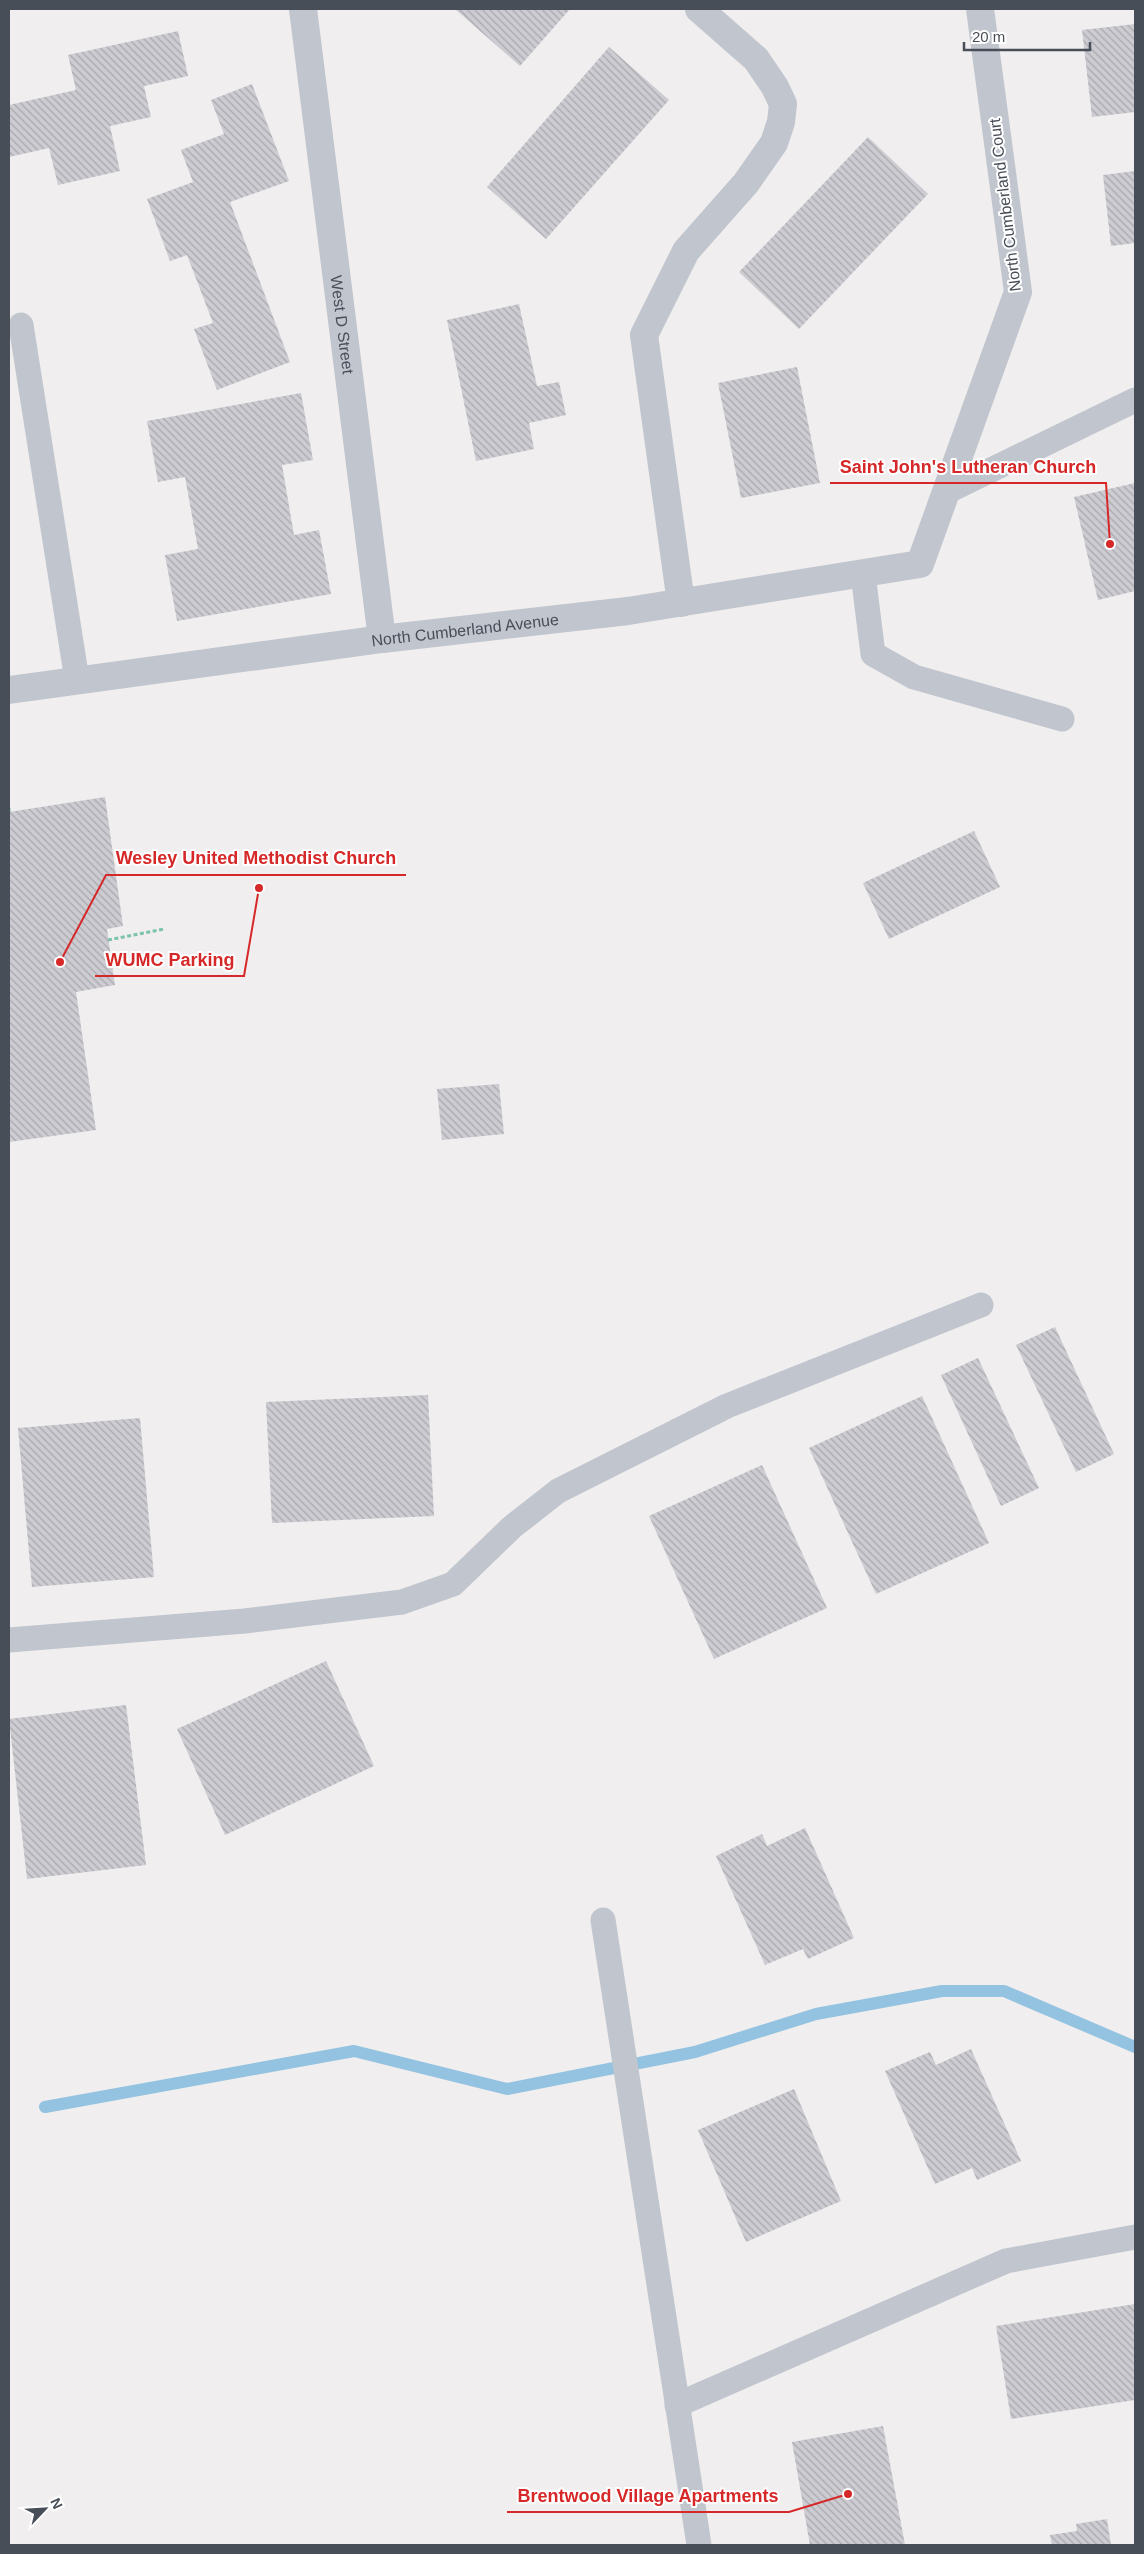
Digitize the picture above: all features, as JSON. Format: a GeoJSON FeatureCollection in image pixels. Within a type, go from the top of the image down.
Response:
{"type":"FeatureCollection","features":[{"type":"Feature","properties":{"kind":"street","name":"West D Street"},"geometry":{"type":"LineString","coordinates":[[303,9],[382,639]]}},
{"type":"Feature","properties":{"kind":"street"},"geometry":{"type":"LineString","coordinates":[[681,603],[644,335],[686,251],[746,183],[774,142],[781,122],[783,104],[775,87],[756,59],[699,9]]}},
{"type":"Feature","properties":{"kind":"street","name":"North Cumberland Court"},"geometry":{"type":"LineString","coordinates":[[920,564],[1018,292],[980,9]]}},
{"type":"Feature","properties":{"kind":"street","name":"North Cumberland Avenue"},"geometry":{"type":"LineString","coordinates":[[9,690],[382,639],[628,611],[920,564]]}},
{"type":"Feature","properties":{"kind":"lane"},"geometry":{"type":"LineString","coordinates":[[21,325],[77,680]]}},
{"type":"Feature","properties":{"kind":"lane"},"geometry":{"type":"LineString","coordinates":[[946,492],[1135,400]]}},
{"type":"Feature","properties":{"kind":"lane"},"geometry":{"type":"LineString","coordinates":[[863,574],[873,654],[914,677],[1062,719]]}},
{"type":"Feature","properties":{"kind":"lane"},"geometry":{"type":"LineString","coordinates":[[9,1640],[245,1621],[402,1602],[454,1584],[512,1527],[558,1491],[727,1406],[981,1305]]}},
{"type":"Feature","properties":{"kind":"lane"},"geometry":{"type":"LineString","coordinates":[[603,1920],[699,2545]]}},
{"type":"Feature","properties":{"kind":"lane"},"geometry":{"type":"LineString","coordinates":[[677,2405],[1006,2260],[1135,2237]]}},
{"type":"Feature","properties":{"kind":"path"},"geometry":{"type":"LineString","coordinates":[[108,940],[164,929]]}},
{"type":"Feature","properties":{"kind":"building"},"geometry":{"type":"Polygon","coordinates":[[[455,9],[570,9],[520,66],[455,9]]]}},
{"type":"Feature","properties":{"kind":"building"},"geometry":{"type":"Polygon","coordinates":[[[1135,24],[1135,112],[1092,117],[1082,30],[1135,24]]]}},
{"type":"Feature","properties":{"kind":"building"},"geometry":{"type":"Polygon","coordinates":[[[178,31],[188,76],[144,86],[151,117],[110,126],[120,171],[58,185],[49,148],[9,157],[9,105],[76,90],[68,55],[178,31]]]}},
{"type":"Feature","properties":{"kind":"building"},"geometry":{"type":"Polygon","coordinates":[[[609,47],[669,100],[546,239],[487,187],[609,47]]]}},
{"type":"Feature","properties":{"kind":"building"},"geometry":{"type":"Polygon","coordinates":[[[252,84],[289,181],[230,202],[290,362],[217,390],[194,329],[213,323],[187,255],[170,261],[147,199],[193,182],[181,150],[224,134],[211,100],[252,84]]]}},
{"type":"Feature","properties":{"kind":"building"},"geometry":{"type":"Polygon","coordinates":[[[868,137],[928,194],[799,329],[739,272],[868,137]]]}},
{"type":"Feature","properties":{"kind":"building"},"geometry":{"type":"Polygon","coordinates":[[[1135,171],[1135,243],[1111,246],[1103,175],[1135,171]]]}},
{"type":"Feature","properties":{"kind":"building"},"geometry":{"type":"Polygon","coordinates":[[[519,304],[537,386],[559,382],[566,415],[529,423],[534,449],[476,461],[447,320],[519,304]]]}},
{"type":"Feature","properties":{"kind":"building"},"geometry":{"type":"Polygon","coordinates":[[[797,367],[820,483],[741,498],[718,383],[797,367]]]}},
{"type":"Feature","properties":{"kind":"building"},"geometry":{"type":"Polygon","coordinates":[[[301,393],[313,460],[282,465],[294,535],[319,530],[331,594],[177,621],[165,555],[198,549],[185,477],[158,482],[147,421],[301,393]]]}},
{"type":"Feature","properties":{"kind":"building"},"geometry":{"type":"Polygon","coordinates":[[[1135,483],[1135,591],[1098,600],[1074,497],[1135,483]]]}},
{"type":"Feature","properties":{"kind":"building"},"geometry":{"type":"Polygon","coordinates":[[[105,797],[123,926],[107,929],[115,985],[76,992],[96,1130],[9,1142],[9,812],[105,797]]]}},
{"type":"Feature","properties":{"kind":"building"},"geometry":{"type":"Polygon","coordinates":[[[974,831],[1000,887],[889,939],[863,883],[974,831]]]}},
{"type":"Feature","properties":{"kind":"building"},"geometry":{"type":"Polygon","coordinates":[[[499,1084],[504,1134],[442,1140],[437,1089],[499,1084]]]}},
{"type":"Feature","properties":{"kind":"building"},"geometry":{"type":"Polygon","coordinates":[[[1055,1327],[1114,1454],[1076,1472],[1016,1345],[1055,1327]]]}},
{"type":"Feature","properties":{"kind":"building"},"geometry":{"type":"Polygon","coordinates":[[[978,1358],[1039,1488],[1001,1506],[941,1375],[978,1358]]]}},
{"type":"Feature","properties":{"kind":"building"},"geometry":{"type":"Polygon","coordinates":[[[428,1395],[434,1516],[272,1523],[266,1402],[428,1395]]]}},
{"type":"Feature","properties":{"kind":"building"},"geometry":{"type":"Polygon","coordinates":[[[922,1396],[989,1543],[876,1594],[809,1448],[922,1396]]]}},
{"type":"Feature","properties":{"kind":"building"},"geometry":{"type":"Polygon","coordinates":[[[140,1418],[154,1577],[32,1587],[18,1428],[140,1418]]]}},
{"type":"Feature","properties":{"kind":"building"},"geometry":{"type":"Polygon","coordinates":[[[762,1465],[827,1608],[714,1659],[649,1516],[762,1465]]]}},
{"type":"Feature","properties":{"kind":"building"},"geometry":{"type":"Polygon","coordinates":[[[326,1661],[374,1766],[225,1835],[177,1729],[326,1661]]]}},
{"type":"Feature","properties":{"kind":"building"},"geometry":{"type":"Polygon","coordinates":[[[126,1705],[146,1865],[27,1879],[9,1719],[126,1705]]]}},
{"type":"Feature","properties":{"kind":"building"},"geometry":{"type":"Polygon","coordinates":[[[805,1828],[854,1938],[808,1959],[803,1949],[765,1965],[716,1856],[762,1834],[767,1846],[805,1828]]]}},
{"type":"Feature","properties":{"kind":"building"},"geometry":{"type":"Polygon","coordinates":[[[971,2049],[1021,2161],[977,2180],[972,2168],[935,2184],[885,2071],[930,2052],[936,2065],[971,2049]]]}},
{"type":"Feature","properties":{"kind":"building"},"geometry":{"type":"Polygon","coordinates":[[[794,2089],[841,2201],[746,2242],[698,2130],[794,2089]]]}},
{"type":"Feature","properties":{"kind":"building"},"geometry":{"type":"Polygon","coordinates":[[[1135,2304],[1135,2400],[1011,2419],[996,2326],[1135,2304]]]}},
{"type":"Feature","properties":{"kind":"building"},"geometry":{"type":"Polygon","coordinates":[[[883,2426],[905,2545],[810,2545],[792,2442],[883,2426]]]}},
{"type":"Feature","properties":{"kind":"building"},"geometry":{"type":"Polygon","coordinates":[[[1107,2519],[1111,2545],[1052,2545],[1050,2535],[1077,2531],[1076,2524],[1107,2519]]]}},
{"type":"Feature","properties":{"kind":"waterway"},"geometry":{"type":"LineString","coordinates":[[45,2107],[354,2051],[507,2089],[695,2052],[816,2014],[942,1991],[1004,1991],[1135,2047]]}},
{"type":"Feature","properties":{"kind":"place","name":"Saint John's Lutheran Church"},"geometry":{"type":"Point","coordinates":[1110,544]}},
{"type":"Feature","properties":{"kind":"place","name":"WUMC Parking"},"geometry":{"type":"Point","coordinates":[259,888]}},
{"type":"Feature","properties":{"kind":"place","name":"Wesley United Methodist Church"},"geometry":{"type":"Point","coordinates":[60,962]}},
{"type":"Feature","properties":{"kind":"place","name":"Brentwood Village Apartments"},"geometry":{"type":"Point","coordinates":[848,2494]}}]}
